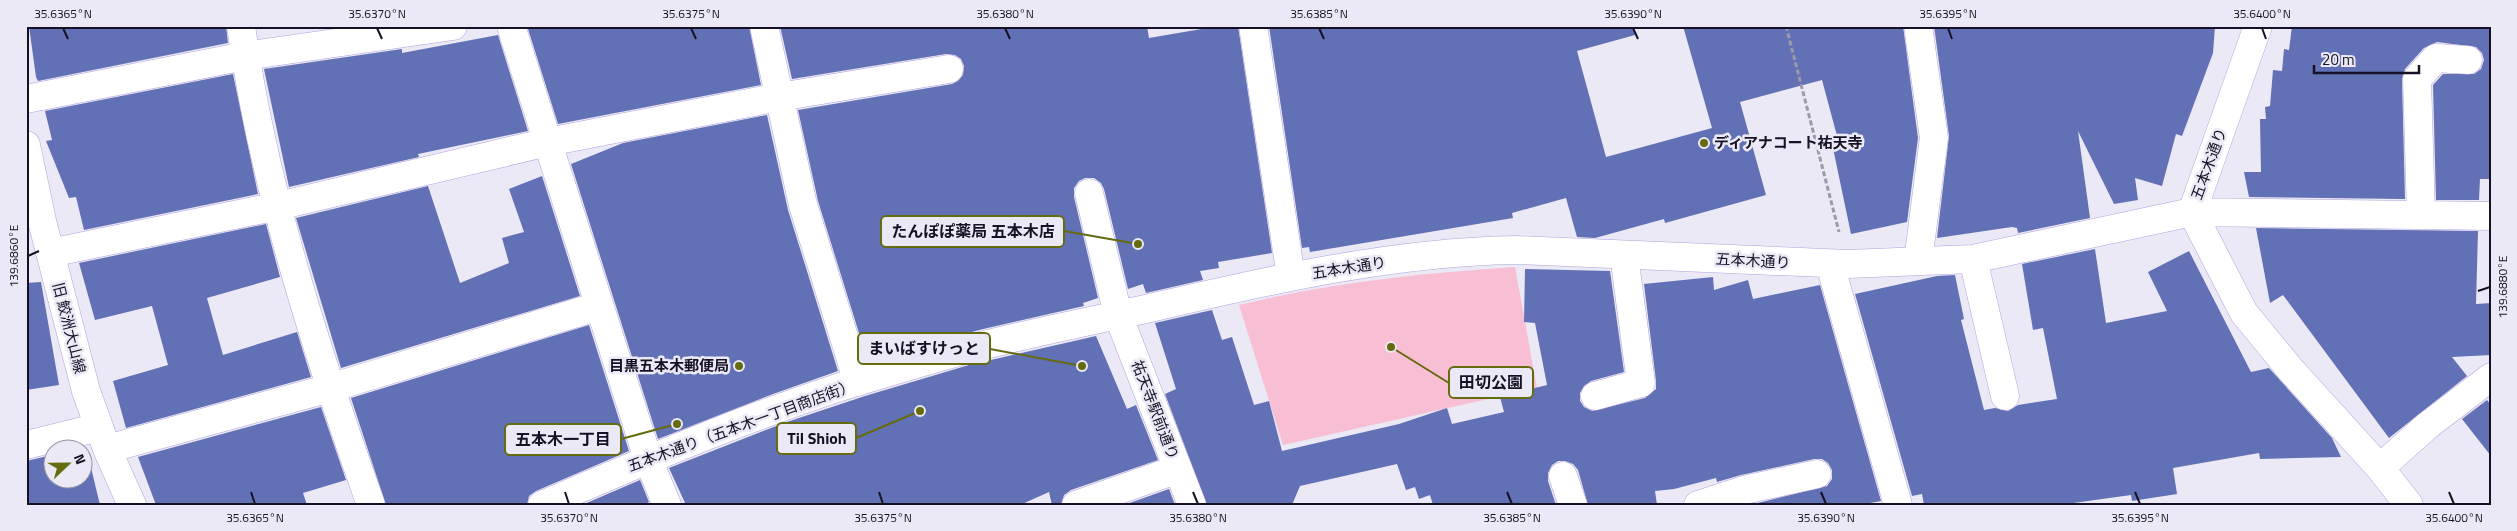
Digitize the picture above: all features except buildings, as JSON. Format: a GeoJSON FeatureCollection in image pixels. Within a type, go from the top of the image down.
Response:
{"type":"FeatureCollection","features":[{"type":"Feature","properties":{"kind":"street"},"geometry":{"type":"LineString","coordinates":[[241,26],[245,56],[278,206],[330,388],[371,505]]}},
{"type":"Feature","properties":{"kind":"street"},"geometry":{"type":"LineString","coordinates":[[26,99],[245,56],[453,26]]}},
{"type":"Feature","properties":{"kind":"street"},"geometry":{"type":"LineString","coordinates":[[511,26],[648,459],[667,505]]}},
{"type":"Feature","properties":{"kind":"street"},"geometry":{"type":"LineString","coordinates":[[764,26],[803,205],[858,382]]}},
{"type":"Feature","properties":{"kind":"street"},"geometry":{"type":"LineString","coordinates":[[1253,26],[1291,277]]}},
{"type":"Feature","properties":{"kind":"street"},"geometry":{"type":"LineString","coordinates":[[1918,26],[1934,138],[1918,261]]}},
{"type":"Feature","properties":{"kind":"street","name":"五本木通り"},"geometry":{"type":"LineString","coordinates":[[1118,315],[1250,284],[1411,258],[1480,250],[1839,264],[1973,259],[2192,212],[2258,26]]}},
{"type":"Feature","properties":{"kind":"street"},"geometry":{"type":"LineString","coordinates":[[2421,215],[2417,79],[2436,58],[2468,60]]}},
{"type":"Feature","properties":{"kind":"street"},"geometry":{"type":"LineString","coordinates":[[50,253],[278,206],[548,142],[779,97],[949,69]]}},
{"type":"Feature","properties":{"kind":"street","name":"旧 鮫洲大山線"},"geometry":{"type":"LineString","coordinates":[[26,145],[34,223],[50,253],[78,364],[103,438],[132,505]]}},
{"type":"Feature","properties":{"kind":"street","name":"祐天寺駅前通り"},"geometry":{"type":"LineString","coordinates":[[1089,194],[1118,315],[1192,505]]}},
{"type":"Feature","properties":{"kind":"street"},"geometry":{"type":"LineString","coordinates":[[2409,505],[2380,468],[2290,368],[2244,313],[2192,212],[2491,216]]}},
{"type":"Feature","properties":{"kind":"street"},"geometry":{"type":"LineString","coordinates":[[1595,396],[1641,383],[1624,255]]}},
{"type":"Feature","properties":{"kind":"street"},"geometry":{"type":"LineString","coordinates":[[1973,259],[2005,396]]}},
{"type":"Feature","properties":{"kind":"street"},"geometry":{"type":"LineString","coordinates":[[1839,264],[1898,505]]}},
{"type":"Feature","properties":{"kind":"street"},"geometry":{"type":"LineString","coordinates":[[26,445],[103,438],[330,388],[599,306]]}},
{"type":"Feature","properties":{"kind":"street","name":"五本木通り（五本木一丁目商店街）"},"geometry":{"type":"LineString","coordinates":[[542,505],[648,459],[763,414],[858,382],[1000,341],[1118,315]]}},
{"type":"Feature","properties":{"kind":"street"},"geometry":{"type":"LineString","coordinates":[[2380,468],[2427,426],[2491,378]]}},
{"type":"Feature","properties":{"kind":"street"},"geometry":{"type":"LineString","coordinates":[[1076,505],[1178,469]]}},
{"type":"Feature","properties":{"kind":"street"},"geometry":{"type":"LineString","coordinates":[[1698,505],[1744,490],[1817,474]]}},
{"type":"Feature","properties":{"kind":"street"},"geometry":{"type":"LineString","coordinates":[[1564,476],[1573,505]]}},
{"type":"Feature","properties":{"kind":"path"},"geometry":{"type":"LineString","coordinates":[[1786,26],[1839,264]]}},
{"type":"Feature","properties":{"kind":"shaded area"},"geometry":{"type":"Polygon","coordinates":[[[1515,267],[1537,388],[1283,445],[1239,305],[1273,297],[1376,280],[1445,272],[1515,267]]]}},
{"type":"Feature","properties":{"kind":"place","name":"ディアナコート祐天寺"},"geometry":{"type":"Point","coordinates":[1704,143]}},
{"type":"Feature","properties":{"kind":"place","name":"たんぽぽ薬局 五本木店"},"geometry":{"type":"Point","coordinates":[1138,244]}},
{"type":"Feature","properties":{"kind":"place","name":"田切公園"},"geometry":{"type":"Point","coordinates":[1391,347]}},
{"type":"Feature","properties":{"kind":"place","name":"目黒五本木郵便局"},"geometry":{"type":"Point","coordinates":[739,366]}},
{"type":"Feature","properties":{"kind":"place","name":"まいばすけっと"},"geometry":{"type":"Point","coordinates":[1082,366]}},
{"type":"Feature","properties":{"kind":"place","name":"Til Shioh"},"geometry":{"type":"Point","coordinates":[920,411]}},
{"type":"Feature","properties":{"kind":"place","name":"五本木一丁目"},"geometry":{"type":"Point","coordinates":[677,424]}}]}
